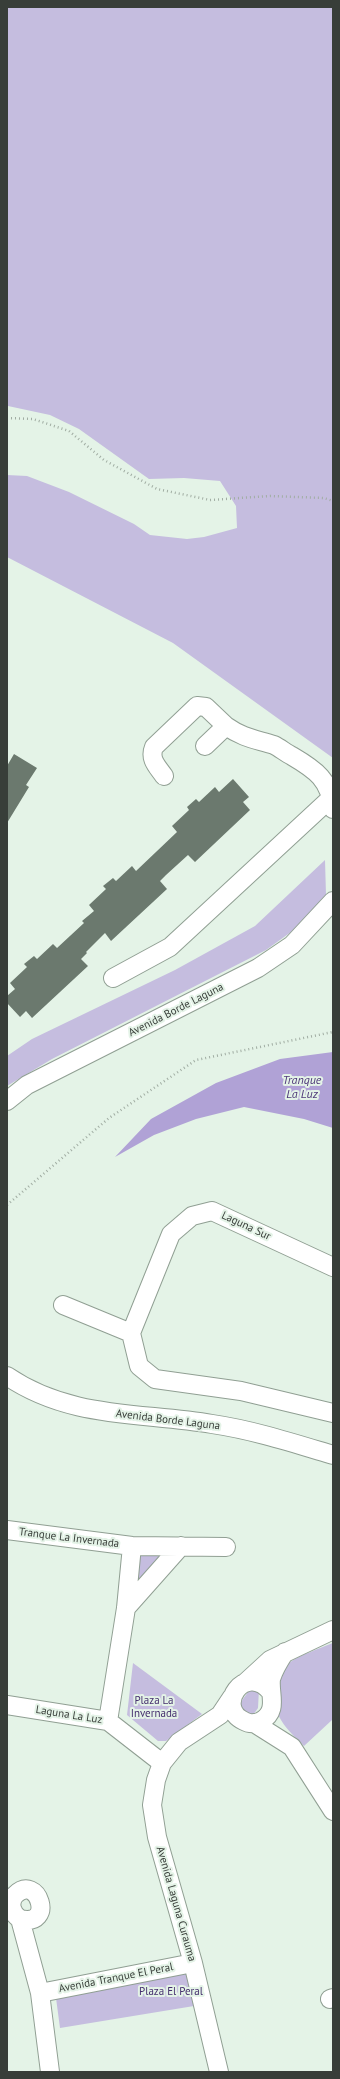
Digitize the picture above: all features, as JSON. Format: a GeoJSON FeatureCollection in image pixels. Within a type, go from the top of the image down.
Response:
{"type":"FeatureCollection","features":[{"type":"Feature","properties":{"kind":"street"},"geometry":{"type":"LineString","coordinates":[[113,978],[170,947],[332,803],[326,782],[312,768],[275,746],[238,735],[206,707],[197,706],[154,747],[152,752],[153,760],[164,776]]}},
{"type":"Feature","properties":{"kind":"street"},"geometry":{"type":"LineString","coordinates":[[205,746],[226,726]]}},
{"type":"Feature","properties":{"kind":"street","name":"Avenida Borde Laguna"},"geometry":{"type":"LineString","coordinates":[[7,1101],[27,1085],[258,968],[292,945],[333,901]]}},
{"type":"Feature","properties":{"kind":"street","name":"Laguna Sur"},"geometry":{"type":"LineString","coordinates":[[132,1333],[171,1234],[192,1216],[212,1211],[333,1267]]}},
{"type":"Feature","properties":{"kind":"street"},"geometry":{"type":"LineString","coordinates":[[63,1305],[132,1333],[139,1366],[155,1379],[241,1391],[333,1413]]}},
{"type":"Feature","properties":{"kind":"street","name":"Avenida Borde Laguna"},"geometry":{"type":"LineString","coordinates":[[7,1376],[43,1397],[75,1407],[213,1424],[333,1455]]}},
{"type":"Feature","properties":{"kind":"street","name":"Tranque La Invernada"},"geometry":{"type":"LineString","coordinates":[[7,1530],[132,1546],[226,1547]]}},
{"type":"Feature","properties":{"kind":"street","name":"Tranque La Invernada"},"geometry":{"type":"LineString","coordinates":[[108,1721],[126,1608],[132,1546]]}},
{"type":"Feature","properties":{"kind":"street"},"geometry":{"type":"LineString","coordinates":[[126,1608],[181,1546]]}},
{"type":"Feature","properties":{"kind":"street","name":"Avenida Laguna Curauma"},"geometry":{"type":"LineString","coordinates":[[219,2072],[193,1963],[153,1816],[153,1794],[162,1763],[179,1742],[220,1715],[240,1686],[262,1667],[285,1652],[333,1630]]}},
{"type":"Feature","properties":{"kind":"street"},"geometry":{"type":"LineString","coordinates":[[179,1742],[248,1722],[260,1722],[270,1713],[273,1702],[270,1691],[273,1672],[285,1652]]}},
{"type":"Feature","properties":{"kind":"street"},"geometry":{"type":"LineString","coordinates":[[246,1682],[259,1683],[270,1691]]}},
{"type":"Feature","properties":{"kind":"street"},"geometry":{"type":"LineString","coordinates":[[232,1697],[233,1710],[248,1722],[284,1741],[292,1747],[333,1811]]}},
{"type":"Feature","properties":{"kind":"street","name":"Laguna La Luz"},"geometry":{"type":"LineString","coordinates":[[8,1707],[108,1721],[162,1763]]}},
{"type":"Feature","properties":{"kind":"street"},"geometry":{"type":"LineString","coordinates":[[270,1713],[284,1741]]}},
{"type":"Feature","properties":{"kind":"street"},"geometry":{"type":"LineString","coordinates":[[20,1919],[40,1993],[50,2072]]}},
{"type":"Feature","properties":{"kind":"street","name":"Avenida Tranque El Peral"},"geometry":{"type":"LineString","coordinates":[[40,1993],[193,1963]]}},
{"type":"Feature","properties":{"kind":"path"},"geometry":{"type":"LineString","coordinates":[[7,418],[33,419],[69,431],[104,460],[157,489],[210,500],[270,496],[324,498],[333,501]]}},
{"type":"Feature","properties":{"kind":"path"},"geometry":{"type":"LineString","coordinates":[[7,1205],[109,1118],[196,1060],[333,1032]]}},
{"type":"Feature","properties":{"kind":"green space"},"geometry":{"type":"Polygon","coordinates":[[[7,7],[333,7],[333,758],[173,643],[7,557],[7,475],[27,476],[69,492],[134,524],[150,535],[187,539],[204,537],[237,528],[236,506],[220,481],[184,478],[149,479],[79,429],[50,415],[8,406],[7,7]]]}},
{"type":"Feature","properties":{"kind":"green space"},"geometry":{"type":"Polygon","coordinates":[[[325,860],[326,895],[291,932],[266,950],[52,1059],[7,1086],[7,1056],[32,1039],[175,970],[255,926],[325,860]]]}},
{"type":"Feature","properties":{"kind":"green space"},"geometry":{"type":"Polygon","coordinates":[[[138,1552],[166,1553],[141,1584],[133,1582],[138,1552]]]}},
{"type":"Feature","properties":{"kind":"green space"},"geometry":{"type":"Polygon","coordinates":[[[333,1643],[332,1720],[304,1746],[286,1727],[278,1714],[276,1699],[278,1683],[284,1670],[292,1661],[309,1652],[333,1643]]]}},
{"type":"Feature","properties":{"kind":"green space","name":"Plaza La Invernada"},"geometry":{"type":"Polygon","coordinates":[[[133,1663],[202,1714],[166,1741],[158,1741],[127,1715],[133,1663]]]}},
{"type":"Feature","properties":{"kind":"green space"},"geometry":{"type":"Polygon","coordinates":[[[251,1688],[259,1689],[258,1708],[253,1715],[243,1713],[240,1703],[251,1688]]]}},
{"type":"Feature","properties":{"kind":"green space","name":"Plaza El Peral"},"geometry":{"type":"Polygon","coordinates":[[[187,1972],[194,2006],[60,2028],[56,1998],[187,1972]]]}},
{"type":"Feature","properties":{"kind":"water","name":"Tranque La Luz"},"geometry":{"type":"Polygon","coordinates":[[[333,1052],[333,1128],[304,1119],[244,1107],[196,1119],[154,1135],[115,1157],[151,1119],[216,1083],[280,1059],[333,1052]]]}},
{"type":"Feature","properties":{"kind":"building"},"geometry":{"type":"Polygon","coordinates":[[[14,754],[37,768],[26,785],[29,787],[7,823],[7,766],[14,754]]]}},
{"type":"Feature","properties":{"kind":"building"},"geometry":{"type":"Polygon","coordinates":[[[233,779],[249,797],[243,802],[250,810],[195,862],[188,855],[166,875],[160,881],[167,889],[111,941],[105,933],[81,959],[88,966],[32,1018],[26,1011],[20,1017],[7,1003],[7,996],[15,989],[10,983],[27,967],[24,964],[34,956],[37,959],[53,944],[57,948],[84,923],[82,921],[94,911],[89,905],[106,889],[103,886],[113,878],[116,881],[132,866],[136,871],[177,832],[172,826],[189,810],[187,807],[196,799],[199,802],[215,787],[219,792],[233,779]]]}}]}
